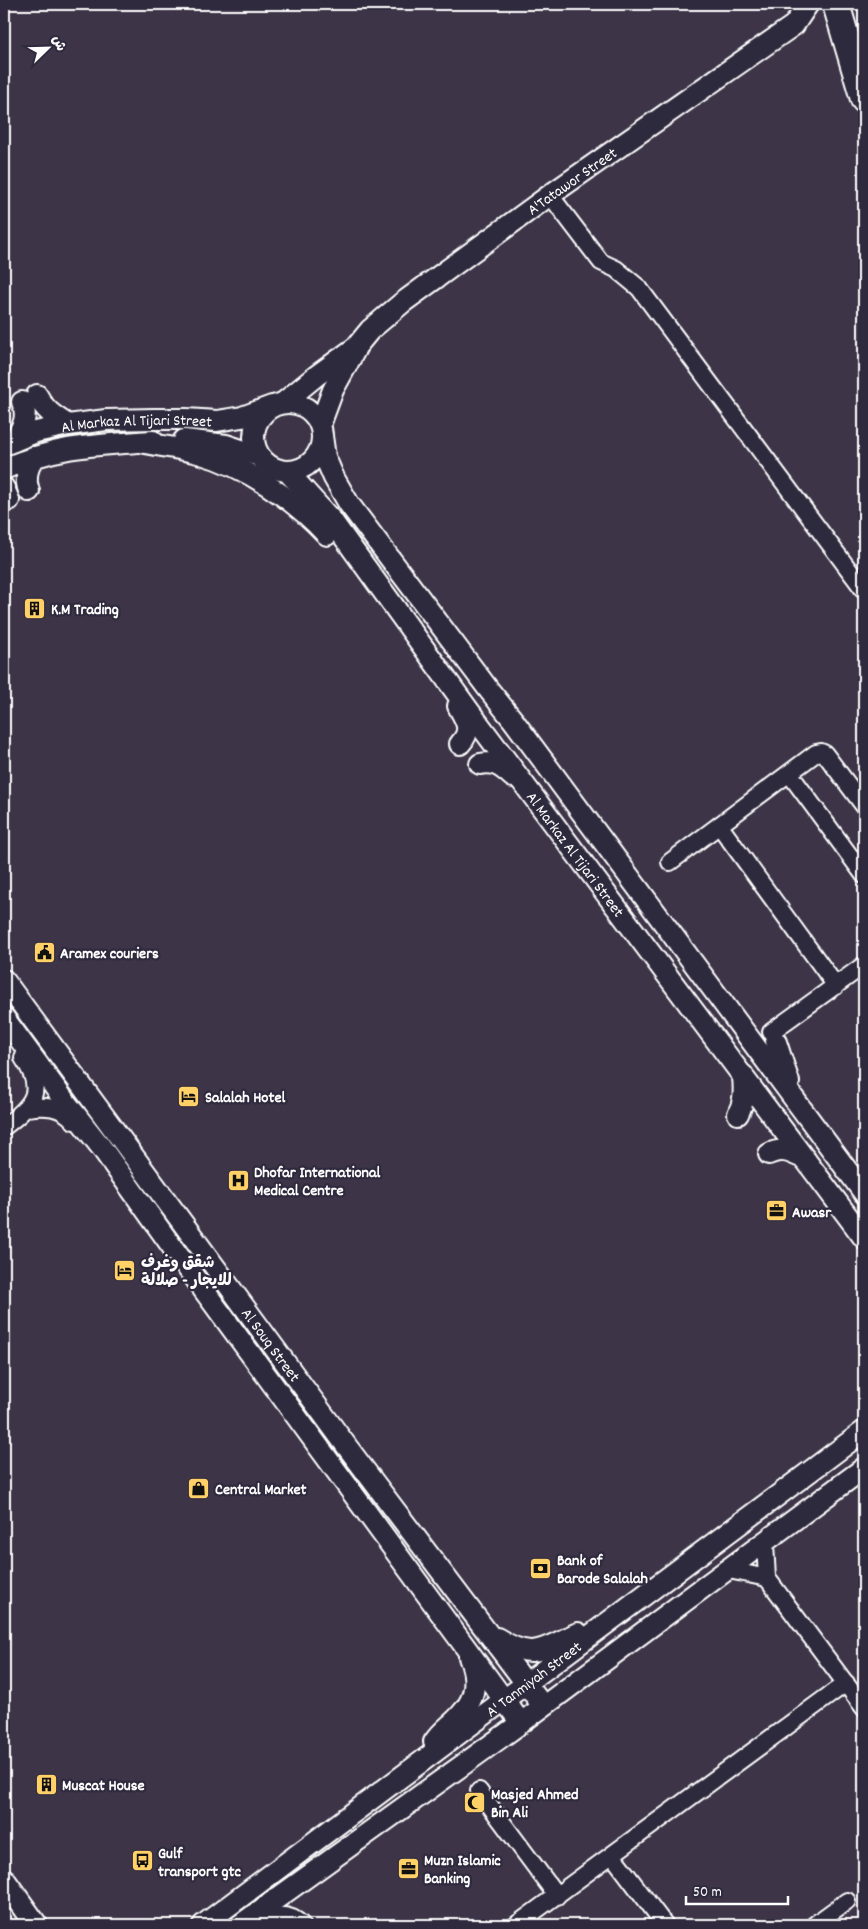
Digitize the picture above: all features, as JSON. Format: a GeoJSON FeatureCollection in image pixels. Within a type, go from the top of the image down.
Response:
{"type":"FeatureCollection","features":[{"type":"Feature","properties":{"kind":"highway"},"geometry":{"type":"LineString","coordinates":[[836,4],[864,99]]}},
{"type":"Feature","properties":{"kind":"main road"},"geometry":{"type":"LineString","coordinates":[[4,1880],[36,1925]]}},
{"type":"Feature","properties":{"kind":"street","name":"A'Tatawor Street"},"geometry":{"type":"LineString","coordinates":[[321,430],[334,390],[356,347],[370,330],[402,303],[550,195],[582,175],[794,25],[808,4]]}},
{"type":"Feature","properties":{"kind":"street"},"geometry":{"type":"LineString","coordinates":[[550,195],[601,262],[616,269],[639,288],[864,590]]}},
{"type":"Feature","properties":{"kind":"street","name":"A'Tatawor Street"},"geometry":{"type":"LineString","coordinates":[[277,405],[356,347]]}},
{"type":"Feature","properties":{"kind":"street"},"geometry":{"type":"LineString","coordinates":[[9,443],[24,425],[25,408],[30,399],[68,425]]}},
{"type":"Feature","properties":{"kind":"street"},"geometry":{"type":"LineString","coordinates":[[294,403],[305,407],[314,415],[321,430],[321,447],[316,457],[308,465],[298,470],[276,469],[267,464],[259,456],[255,445],[256,423],[263,413],[277,405],[294,403]]}},
{"type":"Feature","properties":{"kind":"street","name":"Al Markaz Al Tijari Street"},"geometry":{"type":"LineString","coordinates":[[9,443],[54,427],[68,425],[106,420],[186,419],[217,421],[242,417],[277,405]]}},
{"type":"Feature","properties":{"kind":"street","name":"Al Markaz Al Tijari Street"},"geometry":{"type":"LineString","coordinates":[[321,430],[325,457],[334,478],[349,504],[518,716],[864,1193]]}},
{"type":"Feature","properties":{"kind":"street","name":"Al Markaz Al Tijari Street"},"geometry":{"type":"LineString","coordinates":[[4,469],[33,457],[74,447],[172,440],[218,444],[259,456]]}},
{"type":"Feature","properties":{"kind":"street"},"geometry":{"type":"LineString","coordinates":[[141,442],[198,453],[228,464],[296,505],[312,518],[347,556],[364,566]]}},
{"type":"Feature","properties":{"kind":"street"},"geometry":{"type":"LineString","coordinates":[[29,491],[26,471],[33,457]]}},
{"type":"Feature","properties":{"kind":"street","name":"Al Markaz Al Tijari Street"},"geometry":{"type":"LineString","coordinates":[[287,471],[333,522],[443,675],[864,1238]]}},
{"type":"Feature","properties":{"kind":"street"},"geometry":{"type":"LineString","coordinates":[[443,675],[466,720],[468,730],[466,737],[460,744]]}},
{"type":"Feature","properties":{"kind":"street"},"geometry":{"type":"LineString","coordinates":[[670,862],[816,753],[821,752],[825,754],[864,806]]}},
{"type":"Feature","properties":{"kind":"street"},"geometry":{"type":"LineString","coordinates":[[480,764],[490,762],[498,764],[532,794]]}},
{"type":"Feature","properties":{"kind":"street"},"geometry":{"type":"LineString","coordinates":[[789,773],[864,874]]}},
{"type":"Feature","properties":{"kind":"street"},"geometry":{"type":"LineString","coordinates":[[719,825],[836,986]]}},
{"type":"Feature","properties":{"kind":"street"},"geometry":{"type":"LineString","coordinates":[[794,1098],[773,1037],[864,965]]}},
{"type":"Feature","properties":{"kind":"street","name":"Al Souq Street"},"geometry":{"type":"LineString","coordinates":[[4,980],[348,1448],[543,1706]]}},
{"type":"Feature","properties":{"kind":"street","name":"Al Souq Street"},"geometry":{"type":"LineString","coordinates":[[4,1018],[64,1100],[102,1147],[178,1255],[522,1723]]}},
{"type":"Feature","properties":{"kind":"street"},"geometry":{"type":"LineString","coordinates":[[4,1029],[35,1077],[35,1089],[27,1108],[4,1127]]}},
{"type":"Feature","properties":{"kind":"street"},"geometry":{"type":"LineString","coordinates":[[738,1114],[744,1104],[743,1075]]}},
{"type":"Feature","properties":{"kind":"street"},"geometry":{"type":"LineString","coordinates":[[27,1108],[55,1107],[69,1115],[82,1130],[102,1147]]}},
{"type":"Feature","properties":{"kind":"street"},"geometry":{"type":"LineString","coordinates":[[769,1154],[776,1150],[784,1150],[805,1159]]}},
{"type":"Feature","properties":{"kind":"street","name":"A' Tanmiyah Street"},"geometry":{"type":"LineString","coordinates":[[203,1925],[424,1762],[526,1683],[600,1630],[864,1431]]}},
{"type":"Feature","properties":{"kind":"street","name":"A' Tanmiyah Street"},"geometry":{"type":"LineString","coordinates":[[240,1925],[522,1723],[766,1543],[864,1468]]}},
{"type":"Feature","properties":{"kind":"street"},"geometry":{"type":"LineString","coordinates":[[766,1543],[767,1578],[864,1708]]}},
{"type":"Feature","properties":{"kind":"street"},"geometry":{"type":"LineString","coordinates":[[729,1570],[767,1578]]}},
{"type":"Feature","properties":{"kind":"street"},"geometry":{"type":"LineString","coordinates":[[489,1633],[511,1647],[530,1652],[549,1648],[582,1632],[600,1630]]}},
{"type":"Feature","properties":{"kind":"street"},"geometry":{"type":"LineString","coordinates":[[424,1762],[436,1739],[464,1712],[473,1695],[475,1675],[465,1646]]}},
{"type":"Feature","properties":{"kind":"street"},"geometry":{"type":"LineString","coordinates":[[516,1925],[846,1683]]}},
{"type":"Feature","properties":{"kind":"street"},"geometry":{"type":"LineString","coordinates":[[479,1791],[556,1896]]}},
{"type":"Feature","properties":{"kind":"street"},"geometry":{"type":"LineString","coordinates":[[612,1855],[665,1925]]}},
{"type":"Feature","properties":{"kind":"street"},"geometry":{"type":"LineString","coordinates":[[814,1925],[847,1902]]}},
{"type":"Feature","properties":{"kind":"street"},"geometry":{"type":"LineString","coordinates":[[250,1925],[276,1915],[285,1915],[302,1925]]}},
{"type":"Feature","properties":{"kind":"place","name":"K.M Trading"},"geometry":{"type":"Point","coordinates":[35,608]}},
{"type":"Feature","properties":{"kind":"place","name":"Aramex couriers"},"geometry":{"type":"Point","coordinates":[44,952]}},
{"type":"Feature","properties":{"kind":"place","name":"Salalah Hotel"},"geometry":{"type":"Point","coordinates":[189,1096]}},
{"type":"Feature","properties":{"kind":"place","name":"Dhofar International Medical Centre"},"geometry":{"type":"Point","coordinates":[238,1180]}},
{"type":"Feature","properties":{"kind":"place","name":"Awasr"},"geometry":{"type":"Point","coordinates":[776,1211]}},
{"type":"Feature","properties":{"kind":"place","name":"شقق وغرف للايجار - صلالة"},"geometry":{"type":"Point","coordinates":[125,1270]}},
{"type":"Feature","properties":{"kind":"place","name":"Central Market"},"geometry":{"type":"Point","coordinates":[199,1488]}},
{"type":"Feature","properties":{"kind":"place","name":"Bank of Barode Salalah"},"geometry":{"type":"Point","coordinates":[541,1568]}},
{"type":"Feature","properties":{"kind":"place","name":"Muscat House"},"geometry":{"type":"Point","coordinates":[46,1784]}},
{"type":"Feature","properties":{"kind":"place","name":"Masjed Ahmed Bin Ali"},"geometry":{"type":"Point","coordinates":[475,1802]}},
{"type":"Feature","properties":{"kind":"place","name":"Gulf transport gtc"},"geometry":{"type":"Point","coordinates":[142,1861]}},
{"type":"Feature","properties":{"kind":"place","name":"Muzn Islamic Banking"},"geometry":{"type":"Point","coordinates":[408,1868]}}]}
